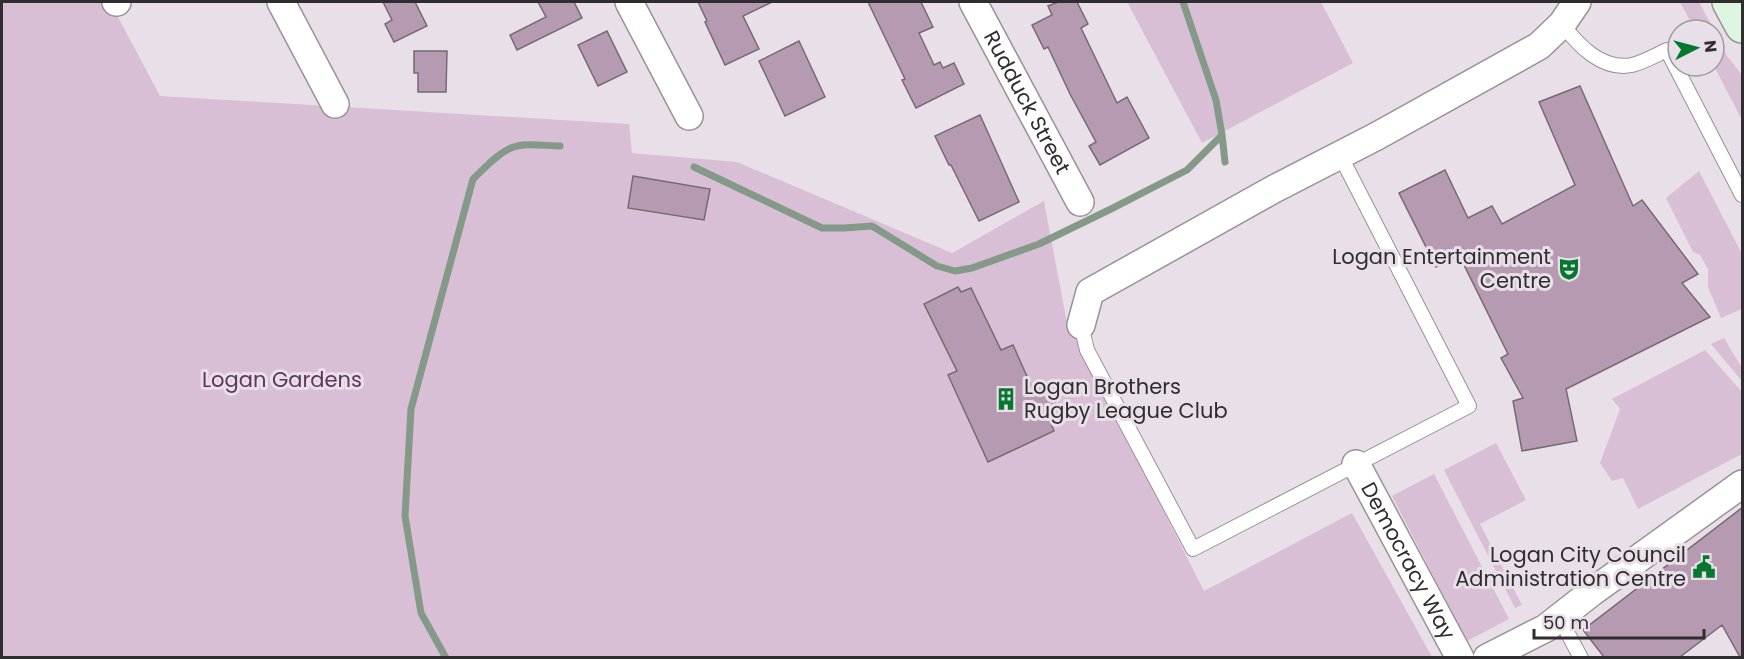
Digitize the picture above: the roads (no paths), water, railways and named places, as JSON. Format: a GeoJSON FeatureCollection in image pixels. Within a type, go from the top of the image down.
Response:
{"type":"FeatureCollection","features":[{"type":"Feature","properties":{"kind":"main road"},"geometry":{"type":"LineString","coordinates":[[1729,2],[1743,26]]}},
{"type":"Feature","properties":{"kind":"street"},"geometry":{"type":"LineString","coordinates":[[281,2],[335,104]]}},
{"type":"Feature","properties":{"kind":"street"},"geometry":{"type":"LineString","coordinates":[[629,2],[689,116]]}},
{"type":"Feature","properties":{"kind":"street","name":"Rudduck Street"},"geometry":{"type":"LineString","coordinates":[[973,2],[1080,202]]}},
{"type":"Feature","properties":{"kind":"street"},"geometry":{"type":"LineString","coordinates":[[1081,326],[1090,292],[1274,189],[1377,136],[1539,46],[1562,24],[1577,2]]}},
{"type":"Feature","properties":{"kind":"street","name":"Democracy Way"},"geometry":{"type":"LineString","coordinates":[[1356,464],[1460,657]]}},
{"type":"Feature","properties":{"kind":"street"},"geometry":{"type":"LineString","coordinates":[[1487,657],[1546,628],[1592,592],[1743,484]]}},
{"type":"Feature","properties":{"kind":"lane"},"geometry":{"type":"LineString","coordinates":[[1562,24],[1576,42],[1598,59],[1613,65],[1631,65],[1667,50],[1743,195]]}},
{"type":"Feature","properties":{"kind":"lane"},"geometry":{"type":"LineString","coordinates":[[1081,326],[1087,350],[1193,549],[1469,406],[1340,155]]}},
{"type":"Feature","properties":{"kind":"lane"},"geometry":{"type":"LineString","coordinates":[[1559,618],[1581,657]]}},
{"type":"Feature","properties":{"kind":"waterway"},"geometry":{"type":"LineString","coordinates":[[1183,2],[1216,100],[1225,162]]}},
{"type":"Feature","properties":{"kind":"waterway"},"geometry":{"type":"LineString","coordinates":[[694,167],[822,228],[872,226],[937,266],[955,271],[972,268],[1039,244],[1111,209],[1187,170],[1222,135]]}},
{"type":"Feature","properties":{"kind":"waterway"},"geometry":{"type":"LineString","coordinates":[[446,658],[421,613],[405,516],[411,409],[473,179],[511,148],[529,145],[560,146]]}},
{"type":"Feature","properties":{"kind":"place","name":"Logan Entertainment Centre"},"geometry":{"type":"Point","coordinates":[1569,269]}},
{"type":"Feature","properties":{"kind":"place","name":"Logan Brothers Rugby League Club"},"geometry":{"type":"Point","coordinates":[1006,399]}},
{"type":"Feature","properties":{"kind":"place","name":"Logan City Council Administration Centre"},"geometry":{"type":"Point","coordinates":[1704,567]}},
{"type":"Feature","properties":{"kind":"park label","name":"Logan Gardens"},"geometry":{"type":"Point","coordinates":[282,380]}}]}
